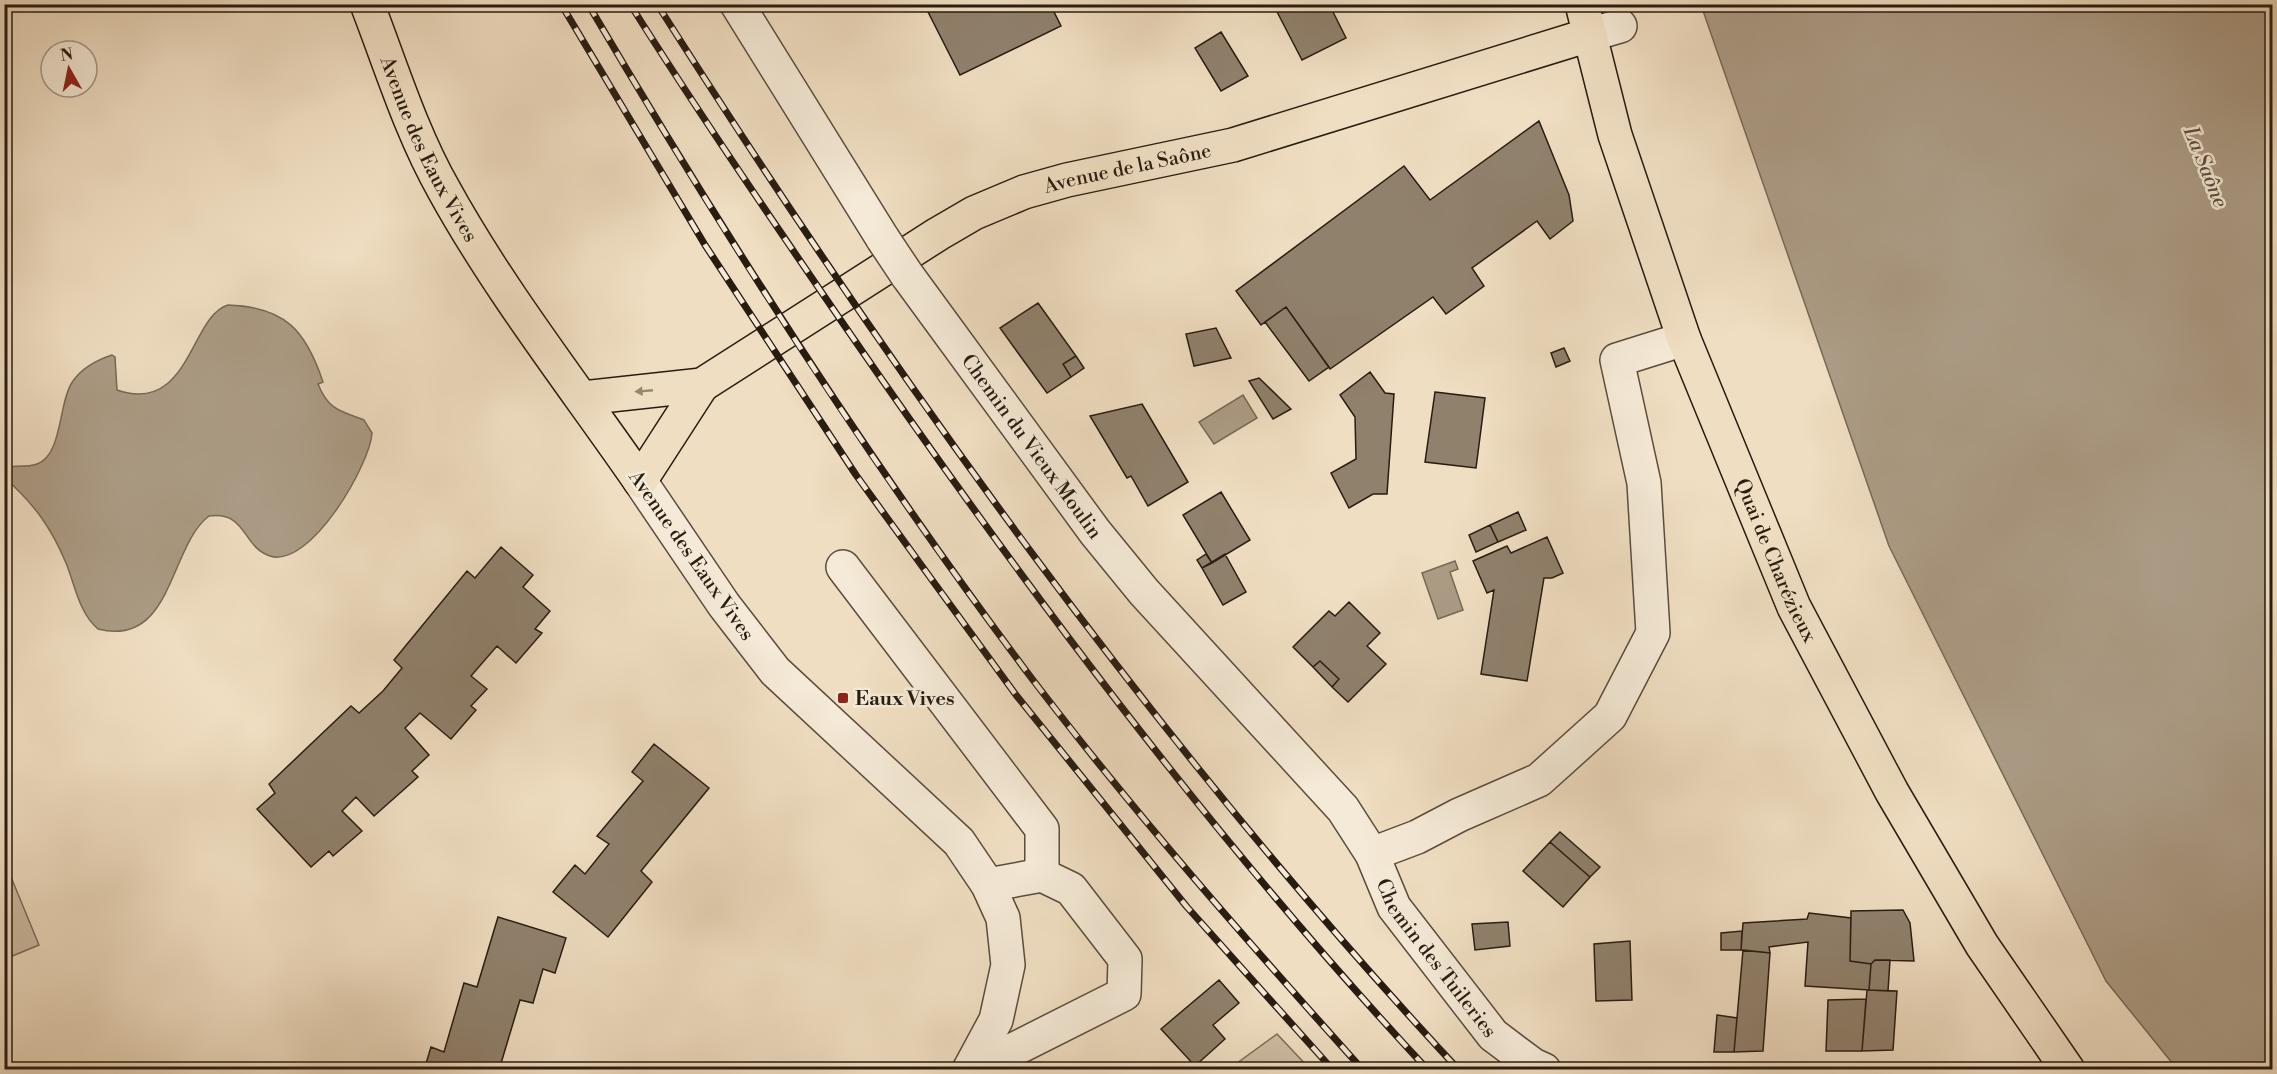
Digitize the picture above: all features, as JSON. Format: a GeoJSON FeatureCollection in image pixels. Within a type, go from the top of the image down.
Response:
{"type":"FeatureCollection","features":[{"type":"Feature","properties":{"kind":"main road","name":"Avenue des Eaux Vives"},"geometry":{"type":"LineString","coordinates":[[367,4],[417,132],[442,188],[477,248],[640,481]]}},
{"type":"Feature","properties":{"kind":"main road","name":"Avenue de la Saône"},"geometry":{"type":"LineString","coordinates":[[640,481],[702,385],[974,213],[1024,192],[1066,180],[1233,145],[1585,20]]}},
{"type":"Feature","properties":{"kind":"main road","name":"Quai de Charézieux"},"geometry":{"type":"LineString","coordinates":[[1585,20],[1616,135],[1684,339],[1794,607],[1892,792],[1982,945],[2068,1069]]}},
{"type":"Feature","properties":{"kind":"main road","name":"Avenue de la Saône"},"geometry":{"type":"LineString","coordinates":[[583,398],[702,385]]}},
{"type":"Feature","properties":{"kind":"street","name":"Chemin du Vieux Moulin"},"geometry":{"type":"LineString","coordinates":[[737,4],[907,275],[1095,532],[1196,652],[1343,809],[1372,854]]}},
{"type":"Feature","properties":{"kind":"street"},"geometry":{"type":"LineString","coordinates":[[1585,20],[1620,26]]}},
{"type":"Feature","properties":{"kind":"street"},"geometry":{"type":"LineString","coordinates":[[1372,854],[1417,837],[1459,815],[1539,780],[1610,716],[1653,633],[1644,483],[1617,360],[1684,339]]}},
{"type":"Feature","properties":{"kind":"street","name":"Avenue des Eaux Vives"},"geometry":{"type":"LineString","coordinates":[[640,481],[724,605],[775,670],[822,717],[959,842],[988,885],[1002,918],[1008,965],[996,1020],[971,1070]]}},
{"type":"Feature","properties":{"kind":"street"},"geometry":{"type":"LineString","coordinates":[[843,567],[1042,829],[1042,876]]}},
{"type":"Feature","properties":{"kind":"street","name":"Chemin des Tuileries"},"geometry":{"type":"LineString","coordinates":[[1372,854],[1394,907],[1493,1035],[1533,1065],[1544,1070]]}},
{"type":"Feature","properties":{"kind":"street"},"geometry":{"type":"LineString","coordinates":[[971,1070],[1124,994],[1125,959],[1071,888],[1042,876],[988,885]]}},
{"type":"Feature","properties":{"kind":"street"},"geometry":{"type":"LineString","coordinates":[[2062,1070],[2068,1069]]}},
{"type":"Feature","properties":{"kind":"shaded area"},"geometry":{"type":"Polygon","coordinates":[[[4,860],[39,945],[5,959],[4,959],[4,860]]]}},
{"type":"Feature","properties":{"kind":"shaded area"},"geometry":{"type":"Polygon","coordinates":[[[1277,1034],[1310,1069],[1229,1069],[1277,1034]]]}},
{"type":"Feature","properties":{"kind":"water","name":"La Saône"},"geometry":{"type":"Polygon","coordinates":[[[1701,5],[2272,5],[2272,1069],[2177,1069],[2106,981],[1889,546],[1701,5]]]}},
{"type":"Feature","properties":{"kind":"water"},"geometry":{"type":"Polygon","coordinates":[[[228,305],[265,311],[291,325],[301,336],[316,364],[323,382],[318,384],[327,400],[336,409],[364,420],[372,433],[361,468],[335,511],[319,531],[303,547],[286,556],[270,556],[261,551],[231,519],[209,516],[196,530],[185,549],[156,610],[141,624],[123,631],[98,629],[82,607],[66,563],[48,527],[25,497],[5,478],[5,467],[33,465],[45,459],[56,439],[68,390],[85,368],[112,355],[115,357],[117,390],[141,394],[160,389],[174,377],[186,361],[205,326],[215,313],[228,305]]]}},
{"type":"Feature","properties":{"kind":"water"},"geometry":{"type":"Polygon","coordinates":[[[1243,395],[1257,418],[1214,444],[1199,422],[1243,395]]]}},
{"type":"Feature","properties":{"kind":"water"},"geometry":{"type":"Polygon","coordinates":[[[1455,561],[1458,569],[1450,572],[1463,610],[1438,619],[1422,573],[1455,561]]]}},
{"type":"Feature","properties":{"kind":"building"},"geometry":{"type":"Polygon","coordinates":[[[924,4],[1050,4],[1061,26],[960,75],[924,4]]]}},
{"type":"Feature","properties":{"kind":"building"},"geometry":{"type":"Polygon","coordinates":[[[1273,4],[1329,4],[1346,38],[1302,60],[1273,4]]]}},
{"type":"Feature","properties":{"kind":"building"},"geometry":{"type":"Polygon","coordinates":[[[1221,32],[1248,76],[1221,91],[1195,48],[1221,32]]]}},
{"type":"Feature","properties":{"kind":"building"},"geometry":{"type":"Polygon","coordinates":[[[1539,121],[1569,195],[1573,221],[1550,239],[1537,221],[1472,268],[1484,286],[1446,314],[1433,297],[1330,369],[1286,307],[1261,325],[1236,291],[1404,166],[1430,200],[1539,121]]]}},
{"type":"Feature","properties":{"kind":"building"},"geometry":{"type":"Polygon","coordinates":[[[1038,303],[1076,356],[1063,364],[1071,377],[1047,393],[1000,328],[1038,303]]]}},
{"type":"Feature","properties":{"kind":"building"},"geometry":{"type":"Polygon","coordinates":[[[1286,307],[1329,367],[1309,381],[1265,322],[1286,307]]]}},
{"type":"Feature","properties":{"kind":"building"},"geometry":{"type":"Polygon","coordinates":[[[1216,328],[1231,358],[1194,366],[1186,334],[1216,328]]]}},
{"type":"Feature","properties":{"kind":"building"},"geometry":{"type":"Polygon","coordinates":[[[1564,348],[1570,361],[1556,367],[1551,353],[1564,348]]]}},
{"type":"Feature","properties":{"kind":"building"},"geometry":{"type":"Polygon","coordinates":[[[1076,356],[1084,368],[1071,377],[1063,364],[1076,356]]]}},
{"type":"Feature","properties":{"kind":"building"},"geometry":{"type":"Polygon","coordinates":[[[1370,372],[1385,393],[1394,394],[1387,494],[1373,494],[1349,508],[1331,473],[1356,459],[1355,417],[1340,395],[1370,372]]]}},
{"type":"Feature","properties":{"kind":"building"},"geometry":{"type":"Polygon","coordinates":[[[1259,378],[1291,409],[1273,419],[1249,381],[1259,378]]]}},
{"type":"Feature","properties":{"kind":"building"},"geometry":{"type":"Polygon","coordinates":[[[1435,392],[1485,398],[1476,468],[1425,462],[1435,392]]]}},
{"type":"Feature","properties":{"kind":"building"},"geometry":{"type":"Polygon","coordinates":[[[1142,404],[1188,482],[1148,506],[1131,476],[1127,478],[1090,416],[1142,404]]]}},
{"type":"Feature","properties":{"kind":"building"},"geometry":{"type":"Polygon","coordinates":[[[1221,492],[1250,540],[1212,563],[1183,515],[1221,492]]]}},
{"type":"Feature","properties":{"kind":"building"},"geometry":{"type":"Polygon","coordinates":[[[1518,512],[1526,530],[1498,542],[1490,525],[1518,512]]]}},
{"type":"Feature","properties":{"kind":"building"},"geometry":{"type":"Polygon","coordinates":[[[1490,525],[1498,542],[1476,552],[1469,535],[1490,525]]]}},
{"type":"Feature","properties":{"kind":"building"},"geometry":{"type":"Polygon","coordinates":[[[1547,537],[1563,573],[1552,578],[1544,578],[1527,681],[1481,674],[1494,590],[1487,593],[1473,561],[1507,546],[1511,553],[1547,537]]]}},
{"type":"Feature","properties":{"kind":"building"},"geometry":{"type":"Polygon","coordinates":[[[501,547],[533,575],[523,587],[550,611],[535,629],[542,633],[516,663],[497,646],[471,676],[487,689],[471,706],[476,710],[451,739],[420,713],[405,728],[429,755],[412,771],[418,777],[374,816],[356,797],[342,811],[362,831],[333,856],[329,851],[311,867],[257,809],[275,793],[269,784],[351,706],[359,713],[383,691],[402,668],[394,660],[467,571],[475,578],[501,547]]]}},
{"type":"Feature","properties":{"kind":"building"},"geometry":{"type":"Polygon","coordinates":[[[1206,554],[1212,563],[1202,568],[1197,560],[1206,554]]]}},
{"type":"Feature","properties":{"kind":"building"},"geometry":{"type":"Polygon","coordinates":[[[1225,554],[1246,592],[1223,605],[1202,568],[1225,554]]]}},
{"type":"Feature","properties":{"kind":"building"},"geometry":{"type":"Polygon","coordinates":[[[1349,602],[1380,633],[1367,646],[1386,664],[1348,702],[1332,687],[1339,679],[1320,661],[1313,667],[1293,647],[1329,611],[1335,616],[1349,602]]]}},
{"type":"Feature","properties":{"kind":"building"},"geometry":{"type":"Polygon","coordinates":[[[1320,661],[1339,679],[1332,687],[1313,667],[1320,661]]]}},
{"type":"Feature","properties":{"kind":"building"},"geometry":{"type":"Polygon","coordinates":[[[654,744],[709,788],[641,871],[652,882],[608,937],[553,892],[575,865],[585,874],[609,844],[597,836],[643,781],[632,772],[654,744]]]}},
{"type":"Feature","properties":{"kind":"building"},"geometry":{"type":"Polygon","coordinates":[[[1560,832],[1600,867],[1590,877],[1550,842],[1560,832]]]}},
{"type":"Feature","properties":{"kind":"building"},"geometry":{"type":"Polygon","coordinates":[[[1550,842],[1590,877],[1563,907],[1523,871],[1550,842]]]}},
{"type":"Feature","properties":{"kind":"building"},"geometry":{"type":"Polygon","coordinates":[[[1903,910],[1910,923],[1914,961],[1875,960],[1871,964],[1850,961],[1851,911],[1903,910]]]}},
{"type":"Feature","properties":{"kind":"building"},"geometry":{"type":"Polygon","coordinates":[[[1809,913],[1851,918],[1850,961],[1871,964],[1869,990],[1805,986],[1808,942],[1769,947],[1770,953],[1741,950],[1743,923],[1807,919],[1809,913]]]}},
{"type":"Feature","properties":{"kind":"building"},"geometry":{"type":"Polygon","coordinates":[[[498,917],[566,938],[555,973],[543,969],[533,1003],[520,1000],[499,1070],[424,1070],[431,1047],[444,1052],[464,983],[477,987],[498,917]]]}},
{"type":"Feature","properties":{"kind":"building"},"geometry":{"type":"Polygon","coordinates":[[[1508,922],[1510,946],[1475,950],[1472,924],[1508,922]]]}},
{"type":"Feature","properties":{"kind":"building"},"geometry":{"type":"Polygon","coordinates":[[[1742,931],[1741,950],[1721,950],[1721,933],[1742,931]]]}},
{"type":"Feature","properties":{"kind":"building"},"geometry":{"type":"Polygon","coordinates":[[[1630,941],[1632,1000],[1596,1001],[1594,944],[1630,941]]]}},
{"type":"Feature","properties":{"kind":"building"},"geometry":{"type":"Polygon","coordinates":[[[1743,950],[1770,953],[1763,1051],[1734,1052],[1743,950]]]}},
{"type":"Feature","properties":{"kind":"building"},"geometry":{"type":"Polygon","coordinates":[[[1875,960],[1890,960],[1888,991],[1869,990],[1871,964],[1875,960]]]}},
{"type":"Feature","properties":{"kind":"building"},"geometry":{"type":"Polygon","coordinates":[[[1219,980],[1239,1003],[1213,1025],[1225,1039],[1195,1066],[1161,1029],[1219,980]]]}},
{"type":"Feature","properties":{"kind":"building"},"geometry":{"type":"Polygon","coordinates":[[[1867,990],[1897,991],[1893,1050],[1862,1051],[1867,990]]]}},
{"type":"Feature","properties":{"kind":"building"},"geometry":{"type":"Polygon","coordinates":[[[1866,999],[1862,1051],[1826,1051],[1828,1000],[1866,999]]]}},
{"type":"Feature","properties":{"kind":"building"},"geometry":{"type":"Polygon","coordinates":[[[1717,1015],[1737,1018],[1734,1052],[1714,1052],[1717,1015]]]}},
{"type":"Feature","properties":{"kind":"railway"},"geometry":{"type":"LineString","coordinates":[[561,4],[705,245],[856,475],[1016,695],[1187,907],[1333,1070]]}},
{"type":"Feature","properties":{"kind":"railway"},"geometry":{"type":"LineString","coordinates":[[588,4],[692,178],[801,348],[914,516],[973,598],[1033,680],[1153,829],[1363,1070]]}},
{"type":"Feature","properties":{"kind":"railway"},"geometry":{"type":"LineString","coordinates":[[630,4],[761,204],[842,322],[1049,612],[1121,707],[1270,892],[1428,1070]]}},
{"type":"Feature","properties":{"kind":"railway"},"geometry":{"type":"LineString","coordinates":[[657,4],[840,282],[935,420],[1034,555],[1135,689],[1240,819],[1348,947],[1459,1070]]}},
{"type":"Feature","properties":{"kind":"place","name":"Eaux Vives"},"geometry":{"type":"Point","coordinates":[843,698]}}]}
